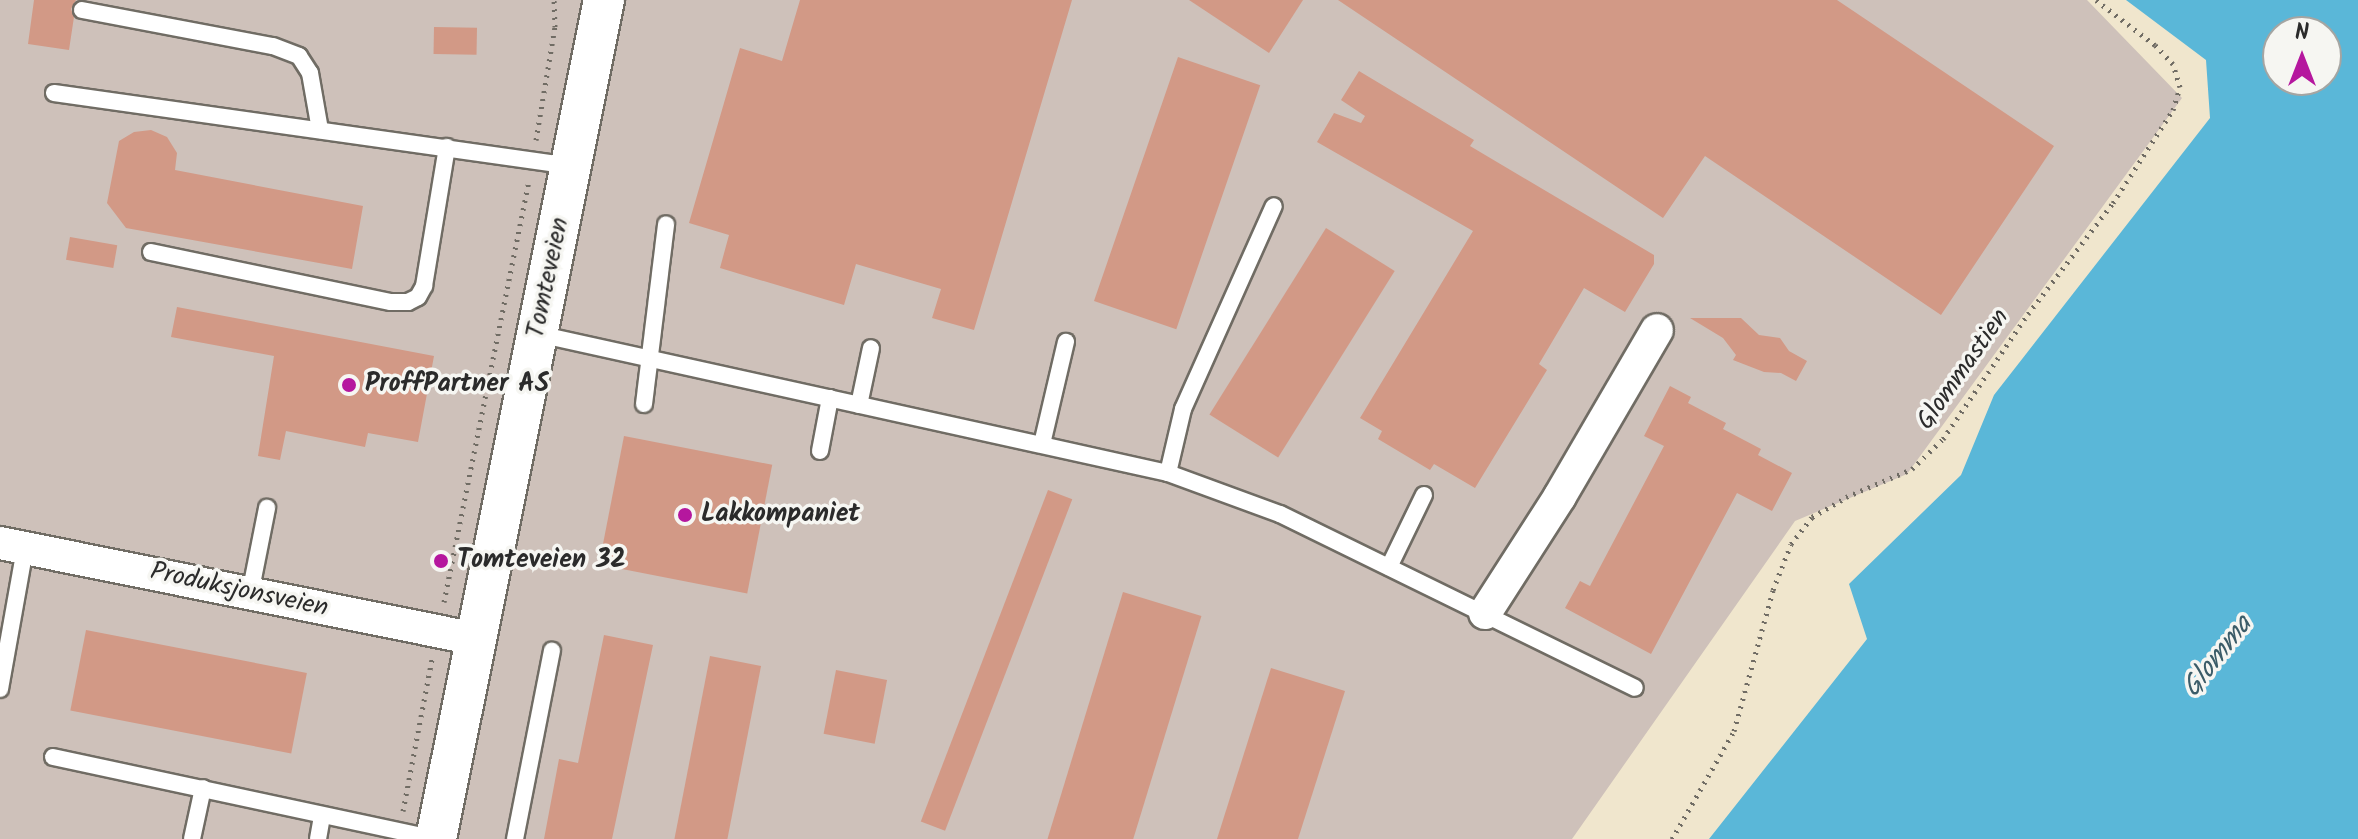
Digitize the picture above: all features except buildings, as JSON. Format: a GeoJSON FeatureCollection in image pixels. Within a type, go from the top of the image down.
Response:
{"type":"FeatureCollection","features":[{"type":"Feature","properties":{"kind":"street","name":"Tomteveien"},"geometry":{"type":"LineString","coordinates":[[427,837],[477,639],[604,0]]}},
{"type":"Feature","properties":{"kind":"street"},"geometry":{"type":"LineString","coordinates":[[1485,613],[1560,496],[1657,330]]}},
{"type":"Feature","properties":{"kind":"street","name":"Produksjonsveien"},"geometry":{"type":"LineString","coordinates":[[13,546],[477,639]]}},
{"type":"Feature","properties":{"kind":"lane"},"geometry":{"type":"LineString","coordinates":[[82,10],[273,46],[299,56],[310,73],[320,130]]}},
{"type":"Feature","properties":{"kind":"lane"},"geometry":{"type":"LineString","coordinates":[[54,93],[573,166]]}},
{"type":"Feature","properties":{"kind":"lane"},"geometry":{"type":"LineString","coordinates":[[151,252],[391,302],[408,302],[418,297],[424,286],[447,147]]}},
{"type":"Feature","properties":{"kind":"lane"},"geometry":{"type":"LineString","coordinates":[[1168,473],[1183,409],[1274,206]]}},
{"type":"Feature","properties":{"kind":"lane"},"geometry":{"type":"LineString","coordinates":[[644,404],[666,224]]}},
{"type":"Feature","properties":{"kind":"lane"},"geometry":{"type":"LineString","coordinates":[[538,334],[1168,473],[1280,514],[1635,688]]}},
{"type":"Feature","properties":{"kind":"lane"},"geometry":{"type":"LineString","coordinates":[[1042,444],[1066,342]]}},
{"type":"Feature","properties":{"kind":"lane"},"geometry":{"type":"LineString","coordinates":[[859,405],[871,348]]}},
{"type":"Feature","properties":{"kind":"lane"},"geometry":{"type":"LineString","coordinates":[[820,451],[830,398]]}},
{"type":"Feature","properties":{"kind":"lane"},"geometry":{"type":"LineString","coordinates":[[1389,567],[1424,495]]}},
{"type":"Feature","properties":{"kind":"lane"},"geometry":{"type":"LineString","coordinates":[[250,594],[267,508]]}},
{"type":"Feature","properties":{"kind":"lane"},"geometry":{"type":"LineString","coordinates":[[0,689],[13,546]]}},
{"type":"Feature","properties":{"kind":"lane"},"geometry":{"type":"LineString","coordinates":[[515,839],[552,651]]}},
{"type":"Feature","properties":{"kind":"lane"},"geometry":{"type":"LineString","coordinates":[[53,757],[427,837]]}},
{"type":"Feature","properties":{"kind":"lane"},"geometry":{"type":"LineString","coordinates":[[192,839],[203,788]]}},
{"type":"Feature","properties":{"kind":"lane"},"geometry":{"type":"LineString","coordinates":[[318,839],[322,816]]}},
{"type":"Feature","properties":{"kind":"path"},"geometry":{"type":"LineString","coordinates":[[427,837],[438,632],[533,160],[555,27],[554,0]]}},
{"type":"Feature","properties":{"kind":"path","name":"Glommastien"},"geometry":{"type":"LineString","coordinates":[[1672,839],[1734,731],[1773,590],[1791,544],[1812,517],[1846,497],[1912,469],[1943,439],[2028,314],[2113,203],[2173,110],[2180,87],[2173,64],[2155,45],[2096,0]]}},
{"type":"Feature","properties":{"kind":"shaded area"},"geometry":{"type":"Polygon","coordinates":[[[0,0],[2087,0],[2182,98],[1907,474],[1795,521],[1572,839],[0,839],[0,0]]]}},
{"type":"Feature","properties":{"kind":"water","name":"Glomma"},"geometry":{"type":"Polygon","coordinates":[[[2126,0],[2358,0],[2358,839],[1709,839],[1867,639],[1849,584],[1961,475],[1994,395],[2210,118],[2206,60],[2126,0]]]}},
{"type":"Feature","properties":{"kind":"place","name":"ProffPartner AS"},"geometry":{"type":"Point","coordinates":[349,385]}},
{"type":"Feature","properties":{"kind":"place","name":"Lakkompaniet"},"geometry":{"type":"Point","coordinates":[685,515]}},
{"type":"Feature","properties":{"kind":"place","name":"Tomteveien 32"},"geometry":{"type":"Point","coordinates":[441,561]}}]}
